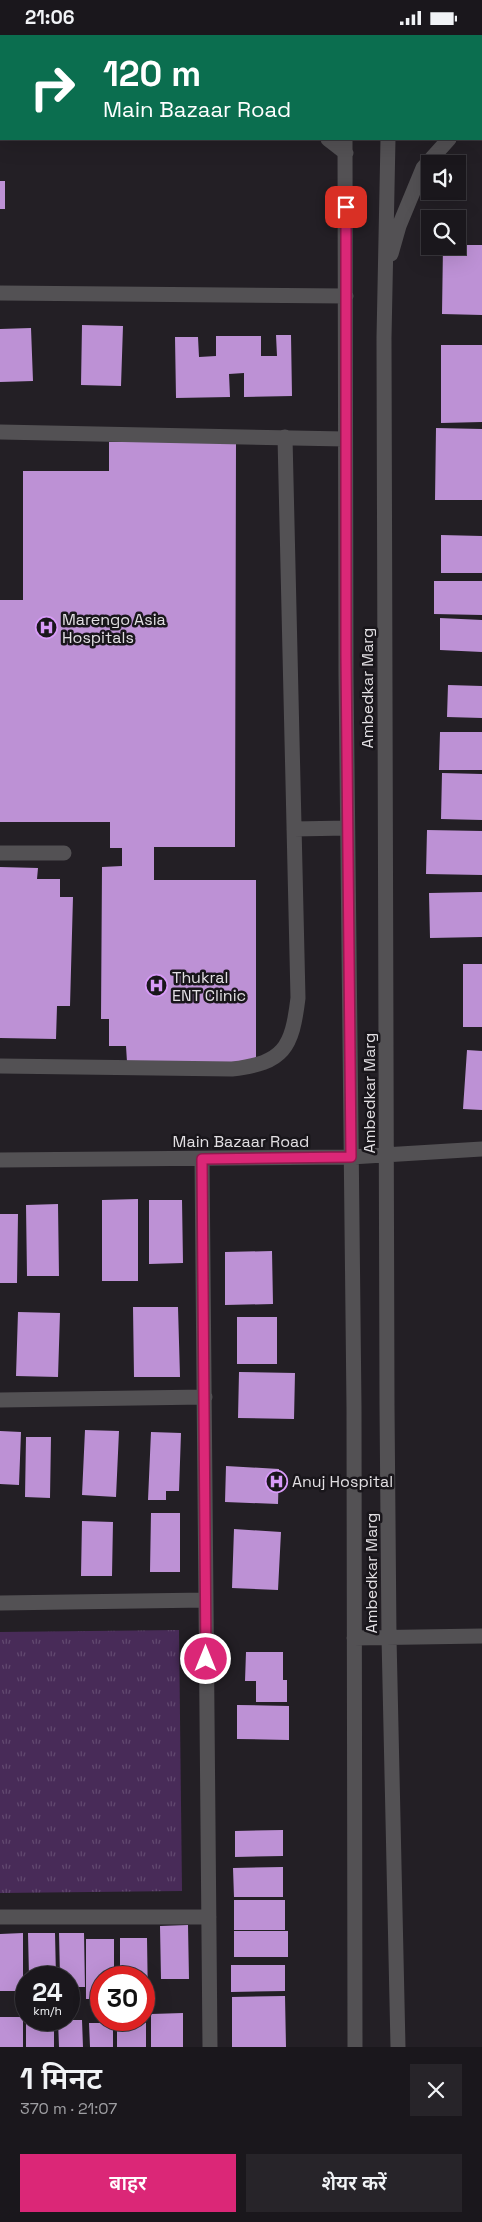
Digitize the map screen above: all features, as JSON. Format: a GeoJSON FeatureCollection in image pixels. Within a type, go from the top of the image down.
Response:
{"type":"FeatureCollection","features":[{"type":"Feature","properties":{"kind":"street"},"geometry":{"type":"LineString","coordinates":[[330,140],[345,146]]}},
{"type":"Feature","properties":{"kind":"street","name":"Ambedkar Marg"},"geometry":{"type":"LineString","coordinates":[[388,140],[384,281],[386,1155],[389,1637],[398,2047]]}},
{"type":"Feature","properties":{"kind":"street"},"geometry":{"type":"LineString","coordinates":[[384,281],[399,226],[423,168],[448,140]]}},
{"type":"Feature","properties":{"kind":"street","name":"Ambedkar Marg"},"geometry":{"type":"LineString","coordinates":[[345,146],[347,828],[351,1157],[355,2047]]}},
{"type":"Feature","properties":{"kind":"street"},"geometry":{"type":"LineString","coordinates":[[0,293],[346,296]]}},
{"type":"Feature","properties":{"kind":"street"},"geometry":{"type":"LineString","coordinates":[[0,432],[345,439]]}},
{"type":"Feature","properties":{"kind":"street"},"geometry":{"type":"LineString","coordinates":[[0,1066],[232,1069],[252,1067],[270,1060],[285,1047],[294,1028],[298,999],[285,437]]}},
{"type":"Feature","properties":{"kind":"street"},"geometry":{"type":"LineString","coordinates":[[294,829],[347,828]]}},
{"type":"Feature","properties":{"kind":"street"},"geometry":{"type":"LineString","coordinates":[[0,853],[64,853]]}},
{"type":"Feature","properties":{"kind":"street","name":"Main Bazaar Road"},"geometry":{"type":"LineString","coordinates":[[0,1160],[351,1157],[482,1149]]}},
{"type":"Feature","properties":{"kind":"street"},"geometry":{"type":"LineString","coordinates":[[202,1159],[210,2047]]}},
{"type":"Feature","properties":{"kind":"street"},"geometry":{"type":"LineString","coordinates":[[0,1400],[205,1397]]}},
{"type":"Feature","properties":{"kind":"street"},"geometry":{"type":"LineString","coordinates":[[0,1603],[206,1599]]}},
{"type":"Feature","properties":{"kind":"street"},"geometry":{"type":"LineString","coordinates":[[354,1638],[482,1636]]}},
{"type":"Feature","properties":{"kind":"street"},"geometry":{"type":"LineString","coordinates":[[0,1917],[208,1917]]}},
{"type":"Feature","properties":{"kind":"green space"},"geometry":{"type":"Polygon","coordinates":[[[179,1630],[182,1891],[0,1893],[0,1632],[179,1630]]]}},
{"type":"Feature","properties":{"kind":"building"},"geometry":{"type":"Polygon","coordinates":[[[0,181],[5,181],[5,209],[0,209],[0,181]]]}},
{"type":"Feature","properties":{"kind":"building"},"geometry":{"type":"Polygon","coordinates":[[[466,245],[482,245],[482,315],[442,314],[443,255],[466,255],[466,245]]]}},
{"type":"Feature","properties":{"kind":"building"},"geometry":{"type":"Polygon","coordinates":[[[82,325],[123,326],[121,386],[81,385],[82,325]]]}},
{"type":"Feature","properties":{"kind":"building"},"geometry":{"type":"Polygon","coordinates":[[[31,328],[33,381],[0,382],[0,329],[31,328]]]}},
{"type":"Feature","properties":{"kind":"building"},"geometry":{"type":"Polygon","coordinates":[[[276,335],[291,335],[292,396],[244,397],[244,373],[229,374],[230,397],[176,398],[175,337],[198,337],[199,357],[216,356],[216,336],[261,336],[261,356],[277,356],[276,335]]]}},
{"type":"Feature","properties":{"kind":"building"},"geometry":{"type":"Polygon","coordinates":[[[441,345],[482,345],[482,422],[441,423],[441,345]]]}},
{"type":"Feature","properties":{"kind":"building"},"geometry":{"type":"Polygon","coordinates":[[[436,428],[482,429],[482,500],[435,500],[436,428]]]}},
{"type":"Feature","properties":{"kind":"building"},"geometry":{"type":"Polygon","coordinates":[[[109,442],[236,442],[235,847],[154,847],[154,880],[256,880],[256,1062],[127,1062],[126,1046],[109,1046],[109,1019],[101,1019],[102,867],[122,866],[122,848],[110,848],[110,822],[0,822],[0,600],[23,600],[23,471],[109,471],[109,442]]]}},
{"type":"Feature","properties":{"kind":"building"},"geometry":{"type":"Polygon","coordinates":[[[441,535],[482,536],[482,573],[441,573],[441,535]]]}},
{"type":"Feature","properties":{"kind":"building"},"geometry":{"type":"Polygon","coordinates":[[[434,581],[482,581],[482,615],[434,614],[434,581]]]}},
{"type":"Feature","properties":{"kind":"building"},"geometry":{"type":"Polygon","coordinates":[[[440,618],[482,620],[482,652],[440,650],[440,618]]]}},
{"type":"Feature","properties":{"kind":"building"},"geometry":{"type":"Polygon","coordinates":[[[448,685],[482,686],[482,718],[447,717],[448,685]]]}},
{"type":"Feature","properties":{"kind":"building"},"geometry":{"type":"Polygon","coordinates":[[[440,732],[482,732],[482,770],[439,770],[440,732]]]}},
{"type":"Feature","properties":{"kind":"building"},"geometry":{"type":"Polygon","coordinates":[[[442,773],[482,774],[482,820],[441,819],[442,773]]]}},
{"type":"Feature","properties":{"kind":"building"},"geometry":{"type":"Polygon","coordinates":[[[427,830],[482,831],[482,875],[426,874],[427,830]]]}},
{"type":"Feature","properties":{"kind":"building"},"geometry":{"type":"Polygon","coordinates":[[[0,867],[38,868],[37,879],[60,879],[60,897],[73,897],[70,1006],[57,1006],[56,1039],[0,1038],[0,867]]]}},
{"type":"Feature","properties":{"kind":"building"},"geometry":{"type":"Polygon","coordinates":[[[482,892],[482,937],[430,938],[429,893],[482,892]]]}},
{"type":"Feature","properties":{"kind":"building"},"geometry":{"type":"Polygon","coordinates":[[[463,964],[482,964],[482,1027],[463,1027],[463,964]]]}},
{"type":"Feature","properties":{"kind":"building"},"geometry":{"type":"Polygon","coordinates":[[[467,1050],[482,1051],[482,1110],[463,1109],[467,1050]]]}},
{"type":"Feature","properties":{"kind":"building"},"geometry":{"type":"Polygon","coordinates":[[[138,1199],[138,1281],[102,1281],[102,1200],[138,1199]]]}},
{"type":"Feature","properties":{"kind":"building"},"geometry":{"type":"Polygon","coordinates":[[[149,1200],[182,1200],[183,1263],[149,1264],[149,1200]]]}},
{"type":"Feature","properties":{"kind":"building"},"geometry":{"type":"Polygon","coordinates":[[[58,1204],[59,1276],[27,1276],[26,1205],[58,1204]]]}},
{"type":"Feature","properties":{"kind":"building"},"geometry":{"type":"Polygon","coordinates":[[[0,1214],[18,1214],[17,1283],[0,1283],[0,1214]]]}},
{"type":"Feature","properties":{"kind":"building"},"geometry":{"type":"Polygon","coordinates":[[[272,1251],[273,1304],[225,1305],[225,1252],[272,1251]]]}},
{"type":"Feature","properties":{"kind":"building"},"geometry":{"type":"Polygon","coordinates":[[[133,1307],[178,1307],[180,1377],[134,1377],[133,1307]]]}},
{"type":"Feature","properties":{"kind":"building"},"geometry":{"type":"Polygon","coordinates":[[[18,1312],[60,1313],[58,1377],[16,1376],[18,1312]]]}},
{"type":"Feature","properties":{"kind":"building"},"geometry":{"type":"Polygon","coordinates":[[[237,1317],[277,1317],[277,1364],[237,1364],[237,1317]]]}},
{"type":"Feature","properties":{"kind":"building"},"geometry":{"type":"Polygon","coordinates":[[[239,1372],[295,1373],[294,1419],[238,1418],[239,1372]]]}},
{"type":"Feature","properties":{"kind":"building"},"geometry":{"type":"Polygon","coordinates":[[[85,1430],[119,1431],[116,1497],[82,1495],[85,1430]]]}},
{"type":"Feature","properties":{"kind":"building"},"geometry":{"type":"Polygon","coordinates":[[[0,1431],[21,1432],[19,1485],[0,1484],[0,1431]]]}},
{"type":"Feature","properties":{"kind":"building"},"geometry":{"type":"Polygon","coordinates":[[[151,1432],[181,1433],[179,1491],[166,1491],[166,1500],[148,1500],[151,1432]]]}},
{"type":"Feature","properties":{"kind":"building"},"geometry":{"type":"Polygon","coordinates":[[[26,1437],[51,1437],[50,1498],[25,1497],[26,1437]]]}},
{"type":"Feature","properties":{"kind":"building"},"geometry":{"type":"Polygon","coordinates":[[[226,1466],[279,1469],[278,1504],[225,1502],[226,1466]]]}},
{"type":"Feature","properties":{"kind":"building"},"geometry":{"type":"Polygon","coordinates":[[[151,1513],[180,1513],[180,1572],[150,1572],[151,1513]]]}},
{"type":"Feature","properties":{"kind":"building"},"geometry":{"type":"Polygon","coordinates":[[[82,1521],[113,1522],[112,1576],[81,1576],[82,1521]]]}},
{"type":"Feature","properties":{"kind":"building"},"geometry":{"type":"Polygon","coordinates":[[[234,1529],[281,1532],[278,1590],[232,1588],[234,1529]]]}},
{"type":"Feature","properties":{"kind":"building"},"geometry":{"type":"Polygon","coordinates":[[[246,1652],[283,1652],[283,1680],[287,1680],[287,1702],[256,1702],[256,1681],[245,1681],[246,1652]]]}},
{"type":"Feature","properties":{"kind":"building"},"geometry":{"type":"Polygon","coordinates":[[[237,1705],[289,1706],[289,1740],[237,1739],[237,1705]]]}},
{"type":"Feature","properties":{"kind":"building"},"geometry":{"type":"Polygon","coordinates":[[[283,1830],[283,1856],[235,1857],[235,1831],[283,1830]]]}},
{"type":"Feature","properties":{"kind":"building"},"geometry":{"type":"Polygon","coordinates":[[[283,1867],[283,1897],[234,1897],[233,1868],[283,1867]]]}},
{"type":"Feature","properties":{"kind":"building"},"geometry":{"type":"Polygon","coordinates":[[[234,1900],[285,1900],[285,1930],[234,1930],[234,1900]]]}},
{"type":"Feature","properties":{"kind":"building"},"geometry":{"type":"Polygon","coordinates":[[[188,1925],[189,1979],[161,1979],[160,1926],[188,1925]]]}},
{"type":"Feature","properties":{"kind":"building"},"geometry":{"type":"Polygon","coordinates":[[[234,1931],[288,1931],[288,1957],[234,1957],[234,1931]]]}},
{"type":"Feature","properties":{"kind":"building"},"geometry":{"type":"Polygon","coordinates":[[[23,1933],[23,1966],[15,1966],[15,1991],[0,1991],[0,1934],[23,1933]]]}},
{"type":"Feature","properties":{"kind":"building"},"geometry":{"type":"Polygon","coordinates":[[[28,1933],[55,1933],[56,1966],[29,1966],[28,1933]]]}},
{"type":"Feature","properties":{"kind":"building"},"geometry":{"type":"Polygon","coordinates":[[[59,1933],[84,1933],[85,1987],[80,1987],[80,1966],[60,1966],[59,1933]]]}},
{"type":"Feature","properties":{"kind":"building"},"geometry":{"type":"Polygon","coordinates":[[[120,1938],[147,1938],[147,1966],[120,1966],[120,1938]]]}},
{"type":"Feature","properties":{"kind":"building"},"geometry":{"type":"Polygon","coordinates":[[[86,1939],[114,1939],[114,1966],[90,1966],[90,1999],[86,1999],[86,1939]]]}},
{"type":"Feature","properties":{"kind":"building"},"geometry":{"type":"Polygon","coordinates":[[[231,1965],[285,1965],[285,1991],[231,1992],[231,1965]]]}},
{"type":"Feature","properties":{"kind":"building"},"geometry":{"type":"Polygon","coordinates":[[[285,1996],[286,2047],[232,2047],[232,1997],[285,1996]]]}},
{"type":"Feature","properties":{"kind":"building"},"geometry":{"type":"Polygon","coordinates":[[[183,2013],[183,2047],[151,2047],[151,2031],[155,2031],[155,2014],[183,2013]]]}},
{"type":"Feature","properties":{"kind":"building"},"geometry":{"type":"Polygon","coordinates":[[[0,2017],[15,2017],[15,2031],[23,2031],[23,2047],[0,2047],[0,2017]]]}},
{"type":"Feature","properties":{"kind":"building"},"geometry":{"type":"Polygon","coordinates":[[[80,2020],[82,2020],[83,2047],[59,2047],[58,2031],[80,2031],[80,2020]]]}},
{"type":"Feature","properties":{"kind":"building"},"geometry":{"type":"Polygon","coordinates":[[[89,2023],[90,2031],[113,2031],[113,2047],[90,2047],[89,2023]]]}},
{"type":"Feature","properties":{"kind":"building"},"geometry":{"type":"Polygon","coordinates":[[[26,2031],[54,2031],[54,2047],[26,2047],[26,2031]]]}},
{"type":"Feature","properties":{"kind":"building"},"geometry":{"type":"Polygon","coordinates":[[[117,2031],[146,2031],[146,2047],[117,2047],[117,2031]]]}},
{"type":"Feature","properties":{"kind":"place","name":"Marengo Asia Hospitals"},"geometry":{"type":"Point","coordinates":[46,628]}},
{"type":"Feature","properties":{"kind":"place","name":"Thukral ENT Clinic"},"geometry":{"type":"Point","coordinates":[156,986]}},
{"type":"Feature","properties":{"kind":"place","name":"Anuj Hospital"},"geometry":{"type":"Point","coordinates":[276,1481]}},
{"type":"Feature","properties":{"kind":"route"},"geometry":{"type":"LineString","coordinates":[[206,1659],[202,1159],[351,1157],[346,655],[346,207]]}}]}
